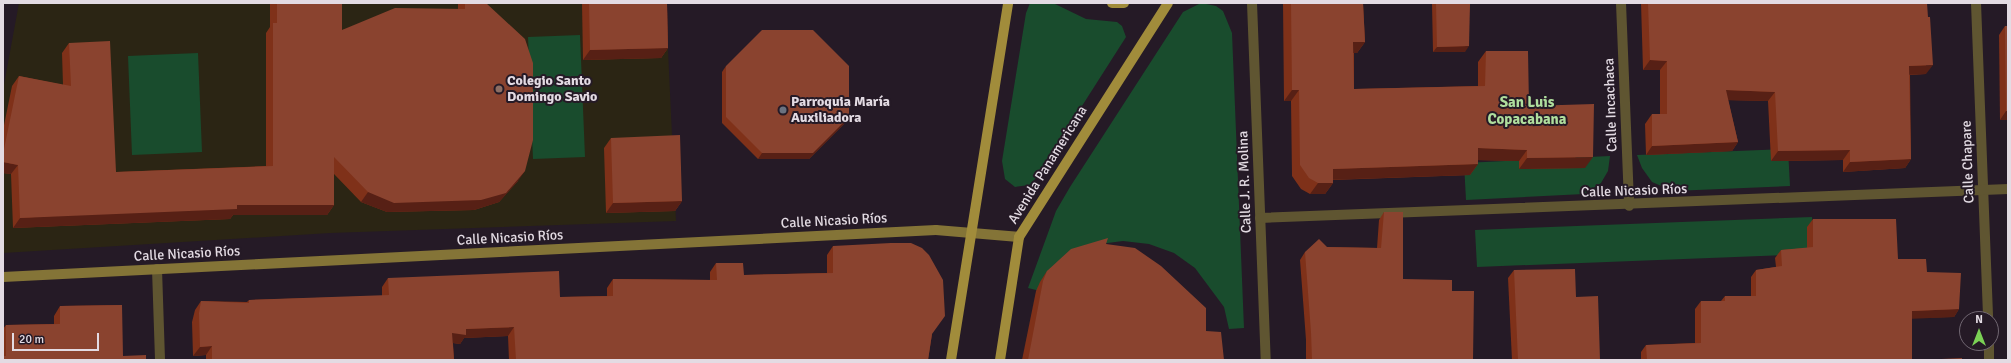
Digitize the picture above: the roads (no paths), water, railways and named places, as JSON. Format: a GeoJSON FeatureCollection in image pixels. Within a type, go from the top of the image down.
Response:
{"type":"FeatureCollection","features":[{"type":"Feature","properties":{"kind":"main road"},"geometry":{"type":"LineString","coordinates":[[951,360],[1008,3]]}},
{"type":"Feature","properties":{"kind":"main road"},"geometry":{"type":"LineString","coordinates":[[1112,3],[1124,3]]}},
{"type":"Feature","properties":{"kind":"main road","name":"Avenida Panamericana"},"geometry":{"type":"LineString","coordinates":[[1000,360],[1019,237],[1168,3]]}},
{"type":"Feature","properties":{"kind":"street","name":"Calle J. R. Molina"},"geometry":{"type":"LineString","coordinates":[[1252,3],[1266,360]]}},
{"type":"Feature","properties":{"kind":"street","name":"Calle Incachaca"},"geometry":{"type":"LineString","coordinates":[[1621,3],[1629,206]]}},
{"type":"Feature","properties":{"kind":"street","name":"Calle Chapare"},"geometry":{"type":"LineString","coordinates":[[1976,3],[1988,311]]}},
{"type":"Feature","properties":{"kind":"street","name":"Calle Nicasio Ríos"},"geometry":{"type":"LineString","coordinates":[[1260,218],[1629,206],[2008,189]]}},
{"type":"Feature","properties":{"kind":"street","name":"Calle Nicasio Ríos"},"geometry":{"type":"LineString","coordinates":[[3,277],[936,230],[971,231],[1019,237]]}},
{"type":"Feature","properties":{"kind":"street"},"geometry":{"type":"LineString","coordinates":[[157,269],[160,360]]}},
{"type":"Feature","properties":{"kind":"place","name":"Colegio Santo Domingo Savio"},"geometry":{"type":"Point","coordinates":[499,89]}},
{"type":"Feature","properties":{"kind":"place","name":"Parroquia María Auxiliadora"},"geometry":{"type":"Point","coordinates":[783,110]}},
{"type":"Feature","properties":{"kind":"district","name":"San Luis Copacabana"},"geometry":{"type":"Point","coordinates":[1527,110]}}]}
